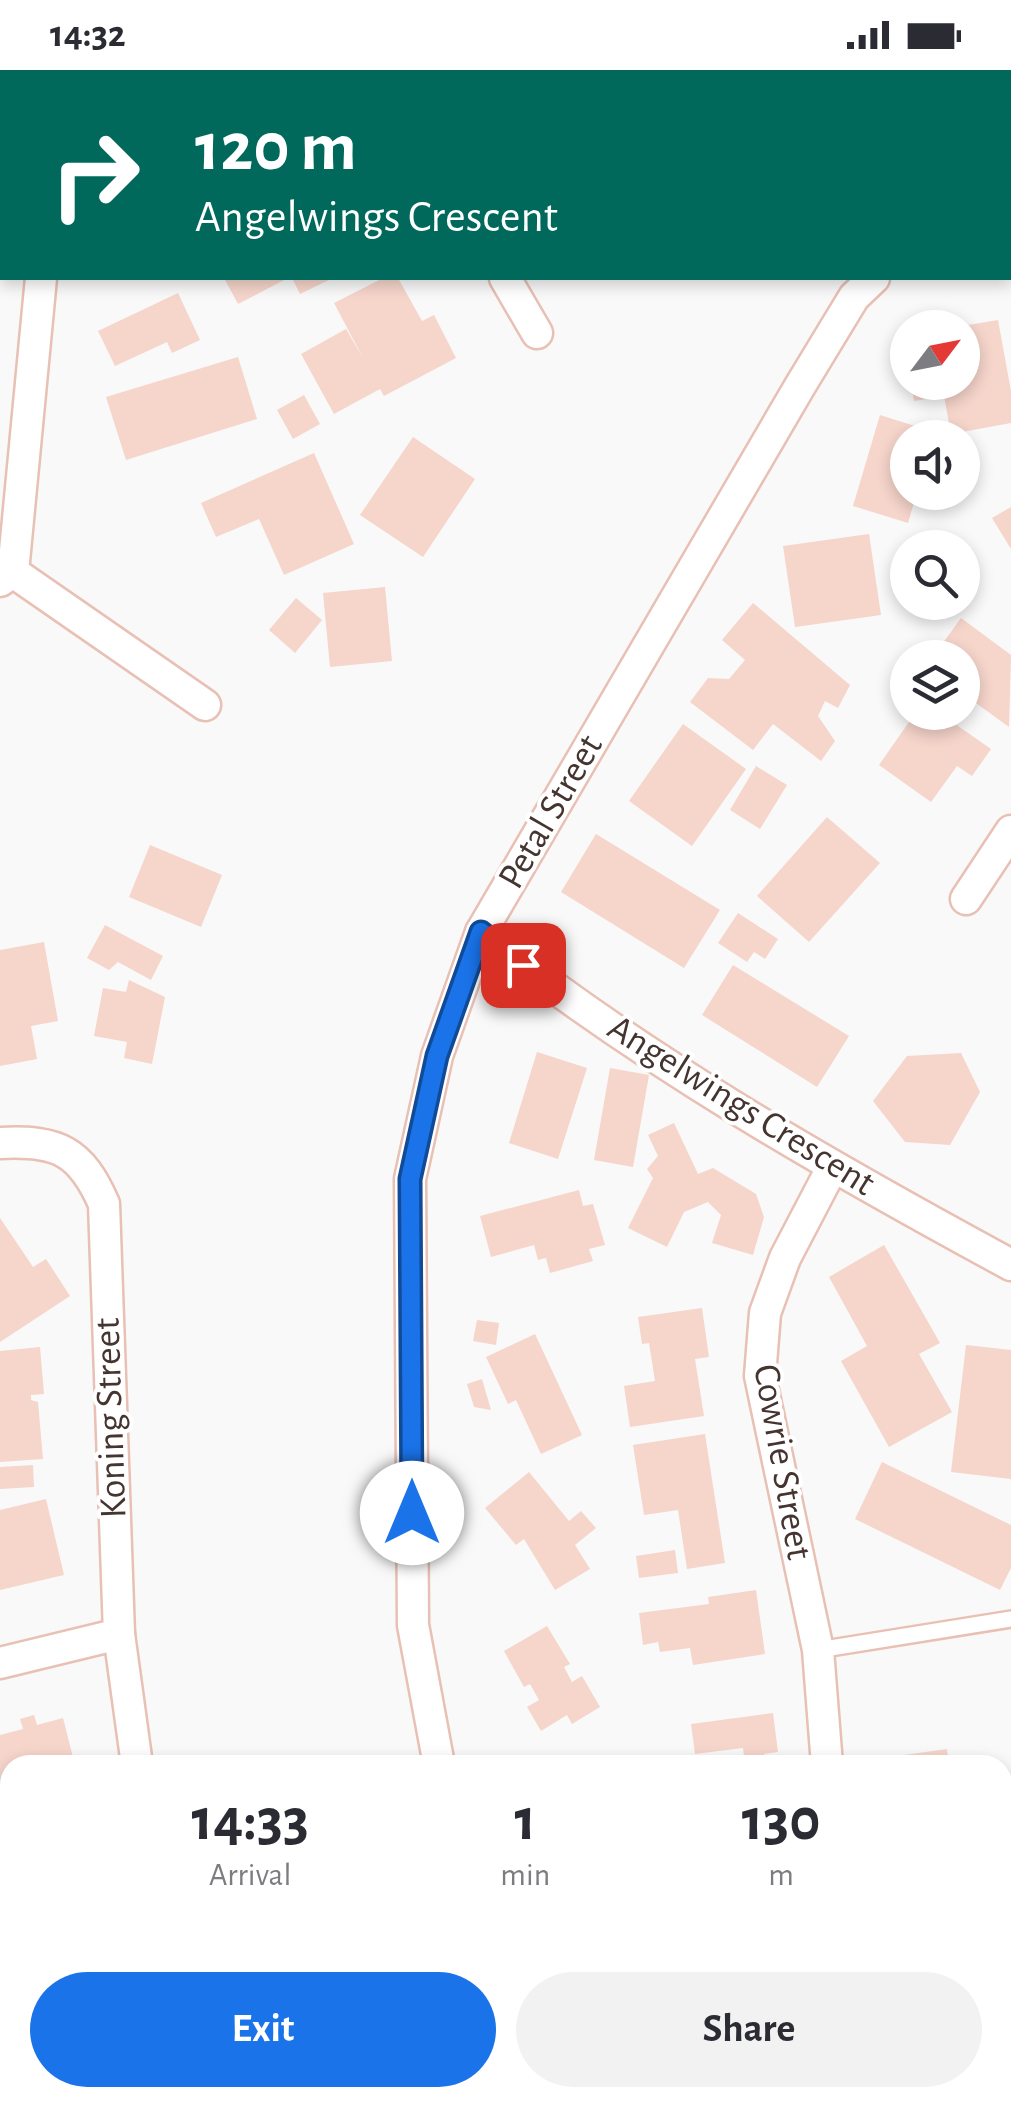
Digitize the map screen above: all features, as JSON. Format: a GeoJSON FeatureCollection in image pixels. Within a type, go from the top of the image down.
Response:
{"type":"FeatureCollection","features":[{"type":"Feature","properties":{"kind":"street"},"geometry":{"type":"LineString","coordinates":[[41,280],[6,576],[205,705]]}},
{"type":"Feature","properties":{"kind":"street"},"geometry":{"type":"LineString","coordinates":[[506,280],[536,333]]}},
{"type":"Feature","properties":{"kind":"street","name":"Petal Street"},"geometry":{"type":"LineString","coordinates":[[436,1755],[412,1625],[410,1179],[437,1056],[481,932],[800,386],[854,298],[872,280]]}},
{"type":"Feature","properties":{"kind":"street"},"geometry":{"type":"LineString","coordinates":[[966,899],[1011,831]]}},
{"type":"Feature","properties":{"kind":"street","name":"Angelwings Crescent"},"geometry":{"type":"LineString","coordinates":[[481,932],[544,982],[832,1168],[1011,1264]]}},
{"type":"Feature","properties":{"kind":"street","name":"Koning Street"},"geometry":{"type":"LineString","coordinates":[[0,1143],[20,1142],[68,1151],[92,1177],[104,1204],[119,1634],[136,1755]]}},
{"type":"Feature","properties":{"kind":"street","name":"Cowrie Street"},"geometry":{"type":"LineString","coordinates":[[826,1755],[818,1650],[760,1376],[765,1313],[785,1258],[832,1168]]}},
{"type":"Feature","properties":{"kind":"street"},"geometry":{"type":"LineString","coordinates":[[0,1663],[119,1634]]}},
{"type":"Feature","properties":{"kind":"lane"},"geometry":{"type":"LineString","coordinates":[[818,1650],[1011,1619]]}},
{"type":"Feature","properties":{"kind":"building"},"geometry":{"type":"Polygon","coordinates":[[[225,280],[284,280],[238,304],[225,280]]]}},
{"type":"Feature","properties":{"kind":"building"},"geometry":{"type":"Polygon","coordinates":[[[293,280],[329,280],[300,294],[293,280]]]}},
{"type":"Feature","properties":{"kind":"building"},"geometry":{"type":"Polygon","coordinates":[[[379,280],[399,280],[422,321],[434,315],[456,358],[384,396],[380,389],[334,414],[301,354],[346,329],[363,358],[334,303],[379,280]]]}},
{"type":"Feature","properties":{"kind":"building"},"geometry":{"type":"Polygon","coordinates":[[[178,293],[200,340],[172,353],[167,342],[115,366],[98,331],[178,293]]]}},
{"type":"Feature","properties":{"kind":"building"},"geometry":{"type":"Polygon","coordinates":[[[998,320],[1011,391],[1011,423],[980,429],[980,420],[948,420],[945,400],[980,400],[980,323],[998,320]]]}},
{"type":"Feature","properties":{"kind":"building"},"geometry":{"type":"Polygon","coordinates":[[[238,357],[257,419],[126,460],[106,397],[238,357]]]}},
{"type":"Feature","properties":{"kind":"building"},"geometry":{"type":"Polygon","coordinates":[[[304,395],[320,424],[293,439],[277,410],[304,395]]]}},
{"type":"Feature","properties":{"kind":"building"},"geometry":{"type":"Polygon","coordinates":[[[880,415],[896,420],[890,420],[890,510],[912,510],[908,523],[853,506],[880,415]]]}},
{"type":"Feature","properties":{"kind":"building"},"geometry":{"type":"Polygon","coordinates":[[[413,437],[475,479],[423,557],[360,515],[413,437]]]}},
{"type":"Feature","properties":{"kind":"building"},"geometry":{"type":"Polygon","coordinates":[[[314,453],[354,544],[284,575],[259,519],[216,537],[201,503],[314,453]]]}},
{"type":"Feature","properties":{"kind":"building"},"geometry":{"type":"Polygon","coordinates":[[[1011,507],[1011,549],[992,518],[1011,507]]]}},
{"type":"Feature","properties":{"kind":"building"},"geometry":{"type":"Polygon","coordinates":[[[869,534],[881,615],[795,627],[783,546],[869,534]]]}},
{"type":"Feature","properties":{"kind":"building"},"geometry":{"type":"Polygon","coordinates":[[[385,587],[392,661],[330,667],[323,593],[385,587]]]}},
{"type":"Feature","properties":{"kind":"building"},"geometry":{"type":"Polygon","coordinates":[[[296,598],[322,620],[295,653],[269,630],[296,598]]]}},
{"type":"Feature","properties":{"kind":"building"},"geometry":{"type":"Polygon","coordinates":[[[753,603],[850,685],[838,708],[825,701],[818,716],[835,741],[821,761],[773,724],[753,750],[690,702],[708,678],[729,679],[745,660],[722,640],[753,603]]]}},
{"type":"Feature","properties":{"kind":"building"},"geometry":{"type":"Polygon","coordinates":[[[960,620],[964,620],[1011,655],[1009,727],[980,706],[980,640],[945,640],[960,620]]]}},
{"type":"Feature","properties":{"kind":"building"},"geometry":{"type":"Polygon","coordinates":[[[683,724],[746,769],[692,846],[629,801],[683,724]]]}},
{"type":"Feature","properties":{"kind":"building"},"geometry":{"type":"Polygon","coordinates":[[[903,730],[964,730],[991,749],[972,776],[957,766],[931,802],[879,765],[903,730]]]}},
{"type":"Feature","properties":{"kind":"building"},"geometry":{"type":"Polygon","coordinates":[[[756,766],[787,785],[760,829],[730,810],[756,766]]]}},
{"type":"Feature","properties":{"kind":"building"},"geometry":{"type":"Polygon","coordinates":[[[827,817],[880,863],[809,942],[757,896],[827,817]]]}},
{"type":"Feature","properties":{"kind":"building"},"geometry":{"type":"Polygon","coordinates":[[[596,834],[720,910],[684,968],[561,892],[596,834]]]}},
{"type":"Feature","properties":{"kind":"building"},"geometry":{"type":"Polygon","coordinates":[[[150,845],[222,875],[201,927],[129,897],[150,845]]]}},
{"type":"Feature","properties":{"kind":"building"},"geometry":{"type":"Polygon","coordinates":[[[738,913],[778,939],[765,959],[754,952],[747,962],[718,943],[738,913]]]}},
{"type":"Feature","properties":{"kind":"building"},"geometry":{"type":"Polygon","coordinates":[[[105,925],[163,956],[151,980],[118,962],[109,970],[87,958],[105,925]]]}},
{"type":"Feature","properties":{"kind":"building"},"geometry":{"type":"Polygon","coordinates":[[[44,942],[58,1021],[31,1026],[37,1059],[0,1066],[0,950],[44,942]]]}},
{"type":"Feature","properties":{"kind":"building"},"geometry":{"type":"Polygon","coordinates":[[[733,965],[849,1036],[817,1087],[702,1015],[733,965]]]}},
{"type":"Feature","properties":{"kind":"building"},"geometry":{"type":"Polygon","coordinates":[[[129,980],[165,997],[152,1064],[124,1058],[127,1042],[94,1036],[103,988],[126,992],[129,980]]]}},
{"type":"Feature","properties":{"kind":"building"},"geometry":{"type":"Polygon","coordinates":[[[537,1052],[587,1068],[558,1159],[509,1143],[537,1052]]]}},
{"type":"Feature","properties":{"kind":"building"},"geometry":{"type":"Polygon","coordinates":[[[961,1053],[980,1092],[950,1145],[905,1142],[873,1101],[907,1056],[961,1053]]]}},
{"type":"Feature","properties":{"kind":"building"},"geometry":{"type":"Polygon","coordinates":[[[610,1068],[649,1075],[633,1167],[594,1160],[610,1068]]]}},
{"type":"Feature","properties":{"kind":"building"},"geometry":{"type":"Polygon","coordinates":[[[674,1123],[698,1174],[713,1168],[756,1194],[764,1217],[753,1255],[712,1243],[721,1215],[708,1202],[684,1212],[667,1247],[628,1228],[653,1178],[647,1169],[658,1156],[648,1135],[674,1123]]]}},
{"type":"Feature","properties":{"kind":"building"},"geometry":{"type":"Polygon","coordinates":[[[579,1190],[583,1206],[593,1204],[605,1245],[589,1249],[593,1261],[550,1273],[546,1258],[538,1260],[534,1245],[491,1257],[480,1216],[579,1190]]]}},
{"type":"Feature","properties":{"kind":"building"},"geometry":{"type":"Polygon","coordinates":[[[0,1218],[33,1267],[46,1259],[70,1296],[0,1342],[0,1218]]]}},
{"type":"Feature","properties":{"kind":"building"},"geometry":{"type":"Polygon","coordinates":[[[884,1245],[940,1343],[919,1354],[952,1412],[889,1447],[841,1361],[867,1346],[829,1277],[884,1245]]]}},
{"type":"Feature","properties":{"kind":"building"},"geometry":{"type":"Polygon","coordinates":[[[702,1308],[709,1357],[695,1359],[704,1416],[630,1427],[624,1386],[655,1381],[649,1343],[642,1344],[638,1317],[702,1308]]]}},
{"type":"Feature","properties":{"kind":"building"},"geometry":{"type":"Polygon","coordinates":[[[477,1320],[499,1323],[496,1345],[473,1341],[477,1320]]]}},
{"type":"Feature","properties":{"kind":"building"},"geometry":{"type":"Polygon","coordinates":[[[535,1334],[582,1435],[541,1454],[516,1400],[508,1404],[486,1357],[535,1334]]]}},
{"type":"Feature","properties":{"kind":"building"},"geometry":{"type":"Polygon","coordinates":[[[966,1345],[1011,1350],[1011,1479],[951,1472],[966,1345]]]}},
{"type":"Feature","properties":{"kind":"building"},"geometry":{"type":"Polygon","coordinates":[[[40,1347],[44,1394],[31,1395],[31,1400],[38,1402],[43,1459],[0,1462],[0,1351],[40,1347]]]}},
{"type":"Feature","properties":{"kind":"building"},"geometry":{"type":"Polygon","coordinates":[[[482,1379],[491,1410],[474,1407],[467,1384],[482,1379]]]}},
{"type":"Feature","properties":{"kind":"building"},"geometry":{"type":"Polygon","coordinates":[[[705,1434],[725,1563],[687,1569],[678,1510],[644,1515],[633,1445],[705,1434]]]}},
{"type":"Feature","properties":{"kind":"building"},"geometry":{"type":"Polygon","coordinates":[[[882,1462],[1011,1525],[1011,1568],[1000,1590],[855,1519],[882,1462]]]}},
{"type":"Feature","properties":{"kind":"building"},"geometry":{"type":"Polygon","coordinates":[[[33,1465],[34,1487],[0,1489],[0,1467],[33,1465]]]}},
{"type":"Feature","properties":{"kind":"building"},"geometry":{"type":"Polygon","coordinates":[[[529,1472],[569,1521],[581,1511],[596,1528],[575,1545],[590,1569],[555,1590],[524,1539],[516,1545],[485,1508],[529,1472]]]}},
{"type":"Feature","properties":{"kind":"building"},"geometry":{"type":"Polygon","coordinates":[[[46,1499],[64,1575],[0,1590],[0,1510],[46,1499]]]}},
{"type":"Feature","properties":{"kind":"building"},"geometry":{"type":"Polygon","coordinates":[[[675,1550],[678,1573],[639,1578],[636,1556],[675,1550]]]}},
{"type":"Feature","properties":{"kind":"building"},"geometry":{"type":"Polygon","coordinates":[[[756,1590],[765,1654],[693,1665],[690,1648],[660,1652],[658,1642],[643,1645],[639,1613],[709,1604],[708,1597],[756,1590]]]}},
{"type":"Feature","properties":{"kind":"building"},"geometry":{"type":"Polygon","coordinates":[[[547,1626],[570,1664],[564,1667],[572,1682],[582,1676],[600,1707],[572,1724],[567,1715],[541,1731],[527,1707],[539,1700],[530,1684],[524,1687],[504,1651],[547,1626]]]}},
{"type":"Feature","properties":{"kind":"building"},"geometry":{"type":"Polygon","coordinates":[[[773,1713],[778,1752],[744,1755],[743,1748],[695,1754],[691,1724],[773,1713]]]}},
{"type":"Feature","properties":{"kind":"building"},"geometry":{"type":"Polygon","coordinates":[[[34,1715],[37,1725],[63,1718],[72,1755],[0,1755],[0,1735],[23,1729],[20,1719],[34,1715]]]}},
{"type":"Feature","properties":{"kind":"building"},"geometry":{"type":"Polygon","coordinates":[[[947,1749],[948,1755],[904,1755],[947,1749]]]}},
{"type":"Feature","properties":{"kind":"route"},"geometry":{"type":"LineString","coordinates":[[412,1513],[410,1179],[437,1056],[481,932],[523,965]]}}]}
